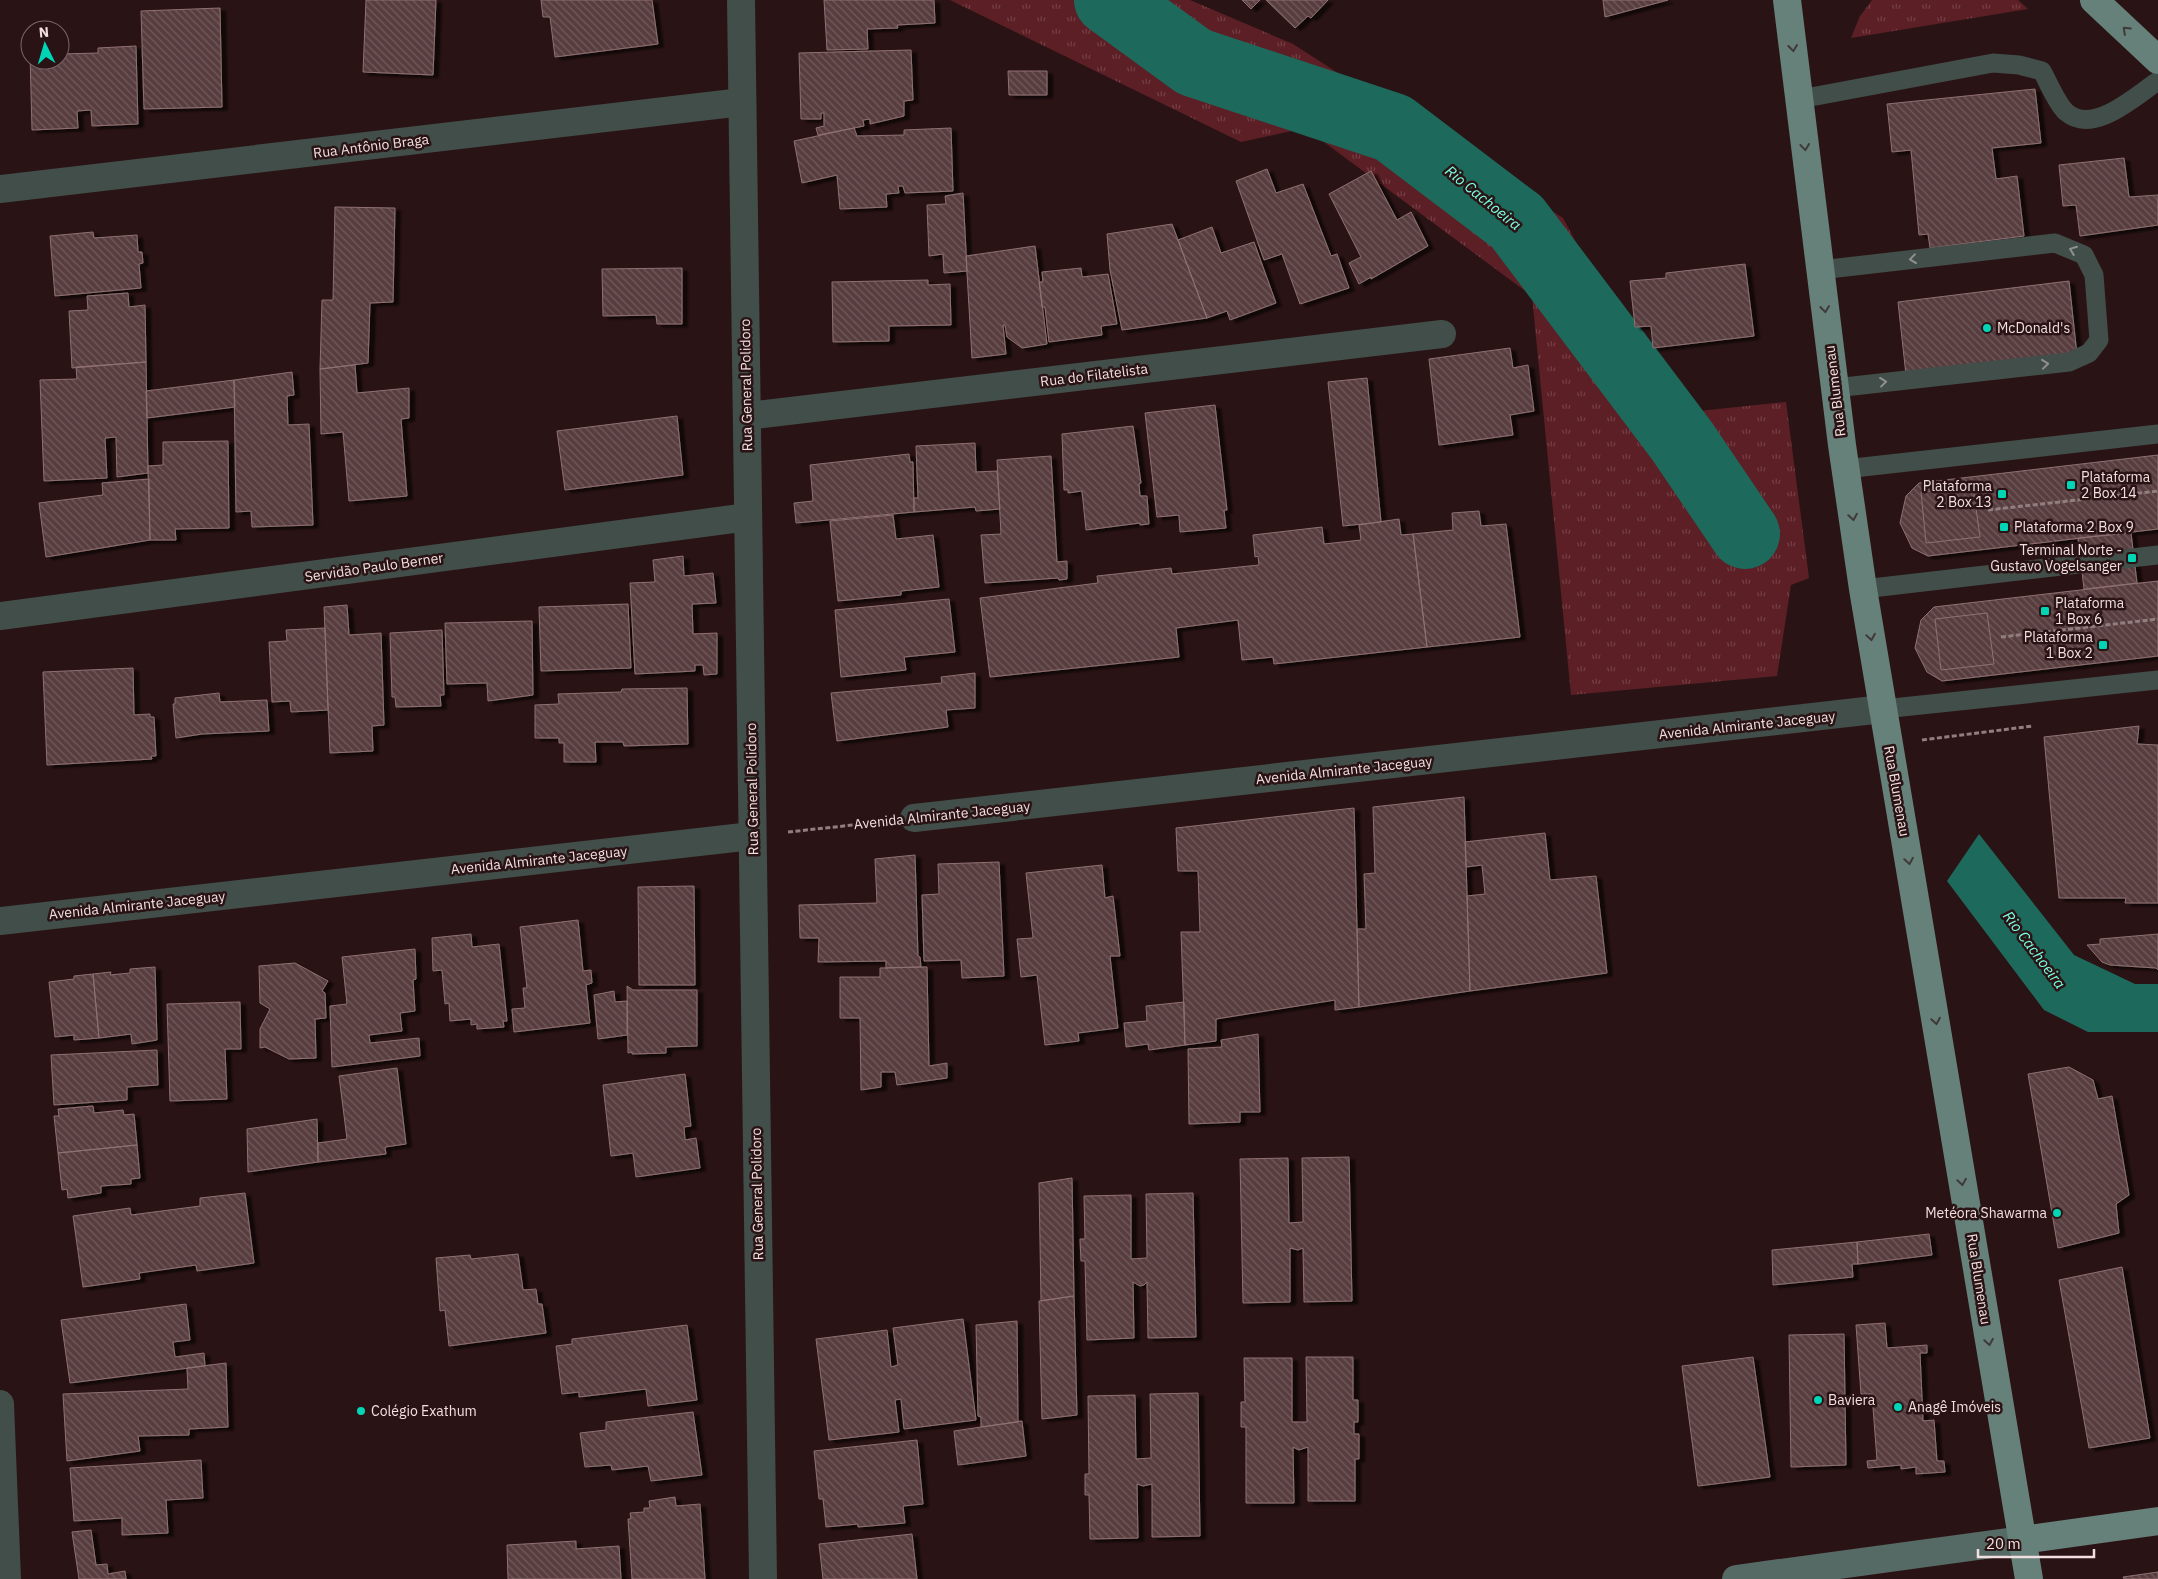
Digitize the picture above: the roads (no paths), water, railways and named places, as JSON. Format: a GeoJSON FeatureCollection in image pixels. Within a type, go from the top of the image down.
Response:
{"type":"FeatureCollection","features":[{"type":"Feature","properties":{"kind":"main road","name":"Rua Blumenau"},"geometry":{"type":"LineString","coordinates":[[1787,0],[1845,469],[1883,709],[2029,1579]]}},
{"type":"Feature","properties":{"kind":"main road"},"geometry":{"type":"LineString","coordinates":[[2094,0],[2158,60]]}},
{"type":"Feature","properties":{"kind":"main road"},"geometry":{"type":"LineString","coordinates":[[1736,1579],[2158,1521]]}},
{"type":"Feature","properties":{"kind":"street","name":"Rua General Polidoro"},"geometry":{"type":"LineString","coordinates":[[741,0],[763,1579]]}},
{"type":"Feature","properties":{"kind":"street","name":"Rua Antônio Braga"},"geometry":{"type":"LineString","coordinates":[[0,189],[742,102]]}},
{"type":"Feature","properties":{"kind":"street","name":"Rua do Filatelista"},"geometry":{"type":"LineString","coordinates":[[747,416],[1442,334]]}},
{"type":"Feature","properties":{"kind":"street","name":"Servidão Paulo Berner"},"geometry":{"type":"LineString","coordinates":[[0,616],[748,517]]}},
{"type":"Feature","properties":{"kind":"street","name":"Avenida Almirante Jaceguay"},"geometry":{"type":"LineString","coordinates":[[914,818],[1883,709]]}},
{"type":"Feature","properties":{"kind":"street","name":"Avenida Almirante Jaceguay"},"geometry":{"type":"LineString","coordinates":[[0,920],[752,836]]}},
{"type":"Feature","properties":{"kind":"street"},"geometry":{"type":"LineString","coordinates":[[0,1404],[7,1579]]}},
{"type":"Feature","properties":{"kind":"lane"},"geometry":{"type":"LineString","coordinates":[[1800,99],[1992,63],[2001,63],[2042,71],[2065,111],[2080,120],[2101,119],[2158,81]]}},
{"type":"Feature","properties":{"kind":"lane"},"geometry":{"type":"LineString","coordinates":[[1820,270],[2055,243],[2084,255],[2094,275],[2099,340],[2089,353],[2069,362],[1835,388]]}},
{"type":"Feature","properties":{"kind":"lane"},"geometry":{"type":"LineString","coordinates":[[1845,469],[2158,434]]}},
{"type":"Feature","properties":{"kind":"lane"},"geometry":{"type":"LineString","coordinates":[[1864,589],[2158,556]]}},
{"type":"Feature","properties":{"kind":"lane"},"geometry":{"type":"LineString","coordinates":[[1883,709],[2158,680]]}},
{"type":"Feature","properties":{"kind":"water"},"geometry":{"type":"Polygon","coordinates":[[[1979,834],[2074,955],[2135,984],[2158,984],[2158,1032],[2088,1032],[2044,1010],[1947,881],[1979,834]]]}},
{"type":"Feature","properties":{"kind":"waterway","name":"Rio Cachoeira"},"geometry":{"type":"LineString","coordinates":[[1109,0],[1194,62],[1393,128],[1517,222],[1682,441],[1745,534]]}},
{"type":"Feature","properties":{"kind":"place","name":"McDonald's"},"geometry":{"type":"Point","coordinates":[1987,328]}},
{"type":"Feature","properties":{"kind":"place","name":"Plataforma 2 Box 14"},"geometry":{"type":"Point","coordinates":[2071,485]}},
{"type":"Feature","properties":{"kind":"place","name":"Plataforma 2 Box 13"},"geometry":{"type":"Point","coordinates":[2002,494]}},
{"type":"Feature","properties":{"kind":"place","name":"Plataforma 2 Box 9"},"geometry":{"type":"Point","coordinates":[2004,527]}},
{"type":"Feature","properties":{"kind":"place","name":"Terminal Norte - Gustavo Vogelsanger"},"geometry":{"type":"Point","coordinates":[2132,558]}},
{"type":"Feature","properties":{"kind":"place","name":"Plataforma 1 Box 6"},"geometry":{"type":"Point","coordinates":[2045,611]}},
{"type":"Feature","properties":{"kind":"place","name":"Plataforma 1 Box 2"},"geometry":{"type":"Point","coordinates":[2103,645]}},
{"type":"Feature","properties":{"kind":"place","name":"Metéora Shawarma"},"geometry":{"type":"Point","coordinates":[2057,1213]}},
{"type":"Feature","properties":{"kind":"place","name":"Baviera"},"geometry":{"type":"Point","coordinates":[1818,1400]}},
{"type":"Feature","properties":{"kind":"place","name":"Anagê Imóveis"},"geometry":{"type":"Point","coordinates":[1898,1407]}},
{"type":"Feature","properties":{"kind":"place","name":"Colégio Exathum"},"geometry":{"type":"Point","coordinates":[361,1411]}}]}
